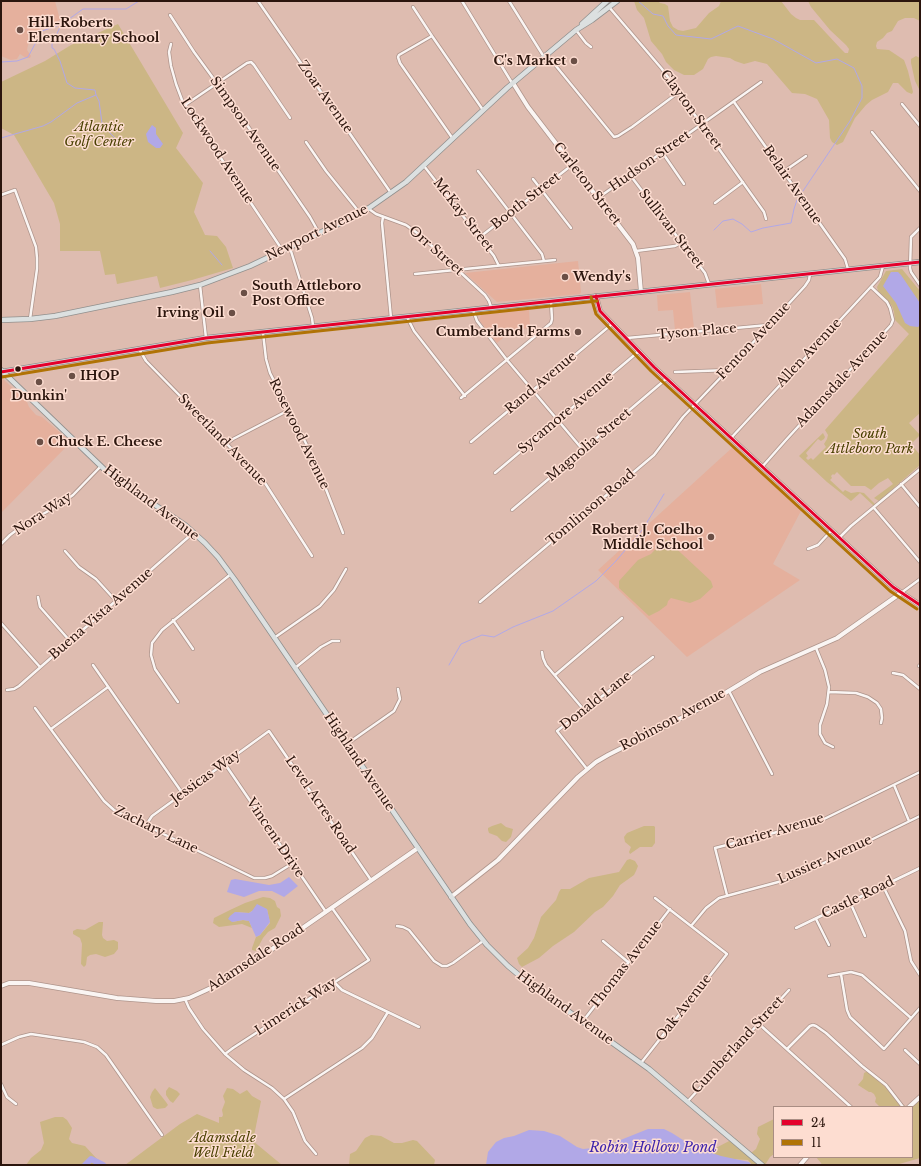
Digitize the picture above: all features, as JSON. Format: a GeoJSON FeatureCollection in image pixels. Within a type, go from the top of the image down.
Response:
{"type":"FeatureCollection","features":[{"type":"Feature","properties":{"kind":"main road","name":"Newport Avenue"},"geometry":{"type":"LineString","coordinates":[[1,320],[30,319],[68,313],[200,285],[284,251],[360,213],[391,193],[424,166],[483,110],[576,30],[607,1]]}},
{"type":"Feature","properties":{"kind":"main road","name":"Newport Avenue"},"geometry":{"type":"LineString","coordinates":[[576,30],[617,1]]}},
{"type":"Feature","properties":{"kind":"main road"},"geometry":{"type":"LineString","coordinates":[[1,371],[206,338],[920,262]]}},
{"type":"Feature","properties":{"kind":"main road","name":"Highland Avenue"},"geometry":{"type":"LineString","coordinates":[[1,371],[101,466],[117,479],[174,518],[194,533],[209,547],[231,574],[451,897],[483,941],[502,961],[520,976],[641,1063],[688,1101],[762,1165]]}},
{"type":"Feature","properties":{"kind":"street","name":"Zoar Avenue"},"geometry":{"type":"LineString","coordinates":[[258,1],[391,193]]}},
{"type":"Feature","properties":{"kind":"street"},"geometry":{"type":"LineString","coordinates":[[462,1],[513,84]]}},
{"type":"Feature","properties":{"kind":"street"},"geometry":{"type":"LineString","coordinates":[[509,1],[546,56],[614,137],[632,127],[679,92]]}},
{"type":"Feature","properties":{"kind":"street"},"geometry":{"type":"LineString","coordinates":[[414,7],[483,110]]}},
{"type":"Feature","properties":{"kind":"street","name":"Clayton Street"},"geometry":{"type":"LineString","coordinates":[[609,7],[658,64],[679,92],[764,212],[766,219]]}},
{"type":"Feature","properties":{"kind":"street","name":"Simpson Avenue"},"geometry":{"type":"LineString","coordinates":[[170,15],[310,217],[320,234]]}},
{"type":"Feature","properties":{"kind":"street"},"geometry":{"type":"LineString","coordinates":[[576,30],[591,47]]}},
{"type":"Feature","properties":{"kind":"street"},"geometry":{"type":"LineString","coordinates":[[432,36],[398,56],[400,62],[453,139]]}},
{"type":"Feature","properties":{"kind":"street","name":"Lockwood Avenue"},"geometry":{"type":"LineString","coordinates":[[171,44],[169,52],[171,66],[178,91],[185,105],[284,251]]}},
{"type":"Feature","properties":{"kind":"street"},"geometry":{"type":"LineString","coordinates":[[185,105],[247,63],[251,62],[290,118]]}},
{"type":"Feature","properties":{"kind":"street","name":"Hudson Street"},"geometry":{"type":"LineString","coordinates":[[598,198],[761,82]]}},
{"type":"Feature","properties":{"kind":"street","name":"Carleton Street"},"geometry":{"type":"LineString","coordinates":[[513,84],[528,107],[630,240],[636,251],[641,292]]}},
{"type":"Feature","properties":{"kind":"street","name":"Belair Avenue"},"geometry":{"type":"LineString","coordinates":[[734,102],[845,259],[848,270]]}},
{"type":"Feature","properties":{"kind":"street"},"geometry":{"type":"LineString","coordinates":[[902,104],[920,126]]}},
{"type":"Feature","properties":{"kind":"street"},"geometry":{"type":"LineString","coordinates":[[872,132],[920,191]]}},
{"type":"Feature","properties":{"kind":"street"},"geometry":{"type":"LineString","coordinates":[[306,142],[326,171],[360,213]]}},
{"type":"Feature","properties":{"kind":"street"},"geometry":{"type":"LineString","coordinates":[[662,152],[684,184]]}},
{"type":"Feature","properties":{"kind":"street"},"geometry":{"type":"LineString","coordinates":[[783,172],[806,156]]}},
{"type":"Feature","properties":{"kind":"street","name":"Booth Street"},"geometry":{"type":"LineString","coordinates":[[480,237],[572,165]]}},
{"type":"Feature","properties":{"kind":"street","name":"McKay Street"},"geometry":{"type":"LineString","coordinates":[[424,166],[480,237],[496,259],[499,266]]}},
{"type":"Feature","properties":{"kind":"street"},"geometry":{"type":"LineString","coordinates":[[478,171],[542,254],[544,261]]}},
{"type":"Feature","properties":{"kind":"street","name":"Sullivan Street"},"geometry":{"type":"LineString","coordinates":[[630,175],[705,273],[709,284]]}},
{"type":"Feature","properties":{"kind":"street"},"geometry":{"type":"LineString","coordinates":[[533,179],[571,228]]}},
{"type":"Feature","properties":{"kind":"street"},"geometry":{"type":"LineString","coordinates":[[715,203],[743,182]]}},
{"type":"Feature","properties":{"kind":"street"},"geometry":{"type":"LineString","coordinates":[[1,195],[15,190],[37,253],[37,269],[30,319]]}},
{"type":"Feature","properties":{"kind":"street","name":"Orr Street"},"geometry":{"type":"LineString","coordinates":[[369,208],[374,213],[401,223],[416,231],[485,295],[490,301],[492,308]]}},
{"type":"Feature","properties":{"kind":"street"},"geometry":{"type":"LineString","coordinates":[[383,216],[382,223],[391,318]]}},
{"type":"Feature","properties":{"kind":"street"},"geometry":{"type":"LineString","coordinates":[[920,228],[911,237],[910,263],[911,272],[920,285]]}},
{"type":"Feature","properties":{"kind":"street"},"geometry":{"type":"LineString","coordinates":[[636,251],[675,246],[681,243]]}},
{"type":"Feature","properties":{"kind":"street"},"geometry":{"type":"LineString","coordinates":[[290,248],[312,318],[313,327]]}},
{"type":"Feature","properties":{"kind":"street"},"geometry":{"type":"LineString","coordinates":[[414,274],[555,260]]}},
{"type":"Feature","properties":{"kind":"street","name":"Allen Avenue"},"geometry":{"type":"LineString","coordinates":[[731,438],[872,287],[880,277],[883,266]]}},
{"type":"Feature","properties":{"kind":"street","name":"Fenton Avenue"},"geometry":{"type":"LineString","coordinates":[[694,405],[805,286],[809,280],[810,274]]}},
{"type":"Feature","properties":{"kind":"street"},"geometry":{"type":"LineString","coordinates":[[200,285],[206,338]]}},
{"type":"Feature","properties":{"kind":"street","name":"Adamsdale Avenue"},"geometry":{"type":"LineString","coordinates":[[762,467],[891,325],[893,320],[887,302],[872,287]]}},
{"type":"Feature","properties":{"kind":"street"},"geometry":{"type":"LineString","coordinates":[[596,296],[600,311],[638,352],[666,379],[831,531],[901,593],[920,605]]}},
{"type":"Feature","properties":{"kind":"street"},"geometry":{"type":"LineString","coordinates":[[461,398],[551,323],[551,301]]}},
{"type":"Feature","properties":{"kind":"street"},"geometry":{"type":"LineString","coordinates":[[473,310],[477,321],[507,360],[583,450]]}},
{"type":"Feature","properties":{"kind":"street"},"geometry":{"type":"LineString","coordinates":[[407,317],[414,331],[465,396]]}},
{"type":"Feature","properties":{"kind":"street","name":"Rand Avenue"},"geometry":{"type":"LineString","coordinates":[[471,442],[612,324]]}},
{"type":"Feature","properties":{"kind":"street","name":"Tyson Place"},"geometry":{"type":"LineString","coordinates":[[625,338],[768,326]]}},
{"type":"Feature","properties":{"kind":"street","name":"Rosewood Avenue"},"geometry":{"type":"LineString","coordinates":[[263,332],[268,369],[318,468],[342,533]]}},
{"type":"Feature","properties":{"kind":"street","name":"Sweetland Avenue"},"geometry":{"type":"LineString","coordinates":[[139,349],[146,360],[265,483],[312,556]]}},
{"type":"Feature","properties":{"kind":"street","name":"Sycamore Avenue"},"geometry":{"type":"LineString","coordinates":[[495,473],[638,352]]}},
{"type":"Feature","properties":{"kind":"street"},"geometry":{"type":"LineString","coordinates":[[675,372],[728,370]]}},
{"type":"Feature","properties":{"kind":"street","name":"Magnolia Street"},"geometry":{"type":"LineString","coordinates":[[512,510],[666,379]]}},
{"type":"Feature","properties":{"kind":"street","name":"Tomlinson Road"},"geometry":{"type":"LineString","coordinates":[[480,602],[654,455],[694,405]]}},
{"type":"Feature","properties":{"kind":"street"},"geometry":{"type":"LineString","coordinates":[[226,444],[289,410]]}},
{"type":"Feature","properties":{"kind":"street","name":"Nora Way"},"geometry":{"type":"LineString","coordinates":[[1,544],[26,523],[73,495],[101,466]]}},
{"type":"Feature","properties":{"kind":"street"},"geometry":{"type":"LineString","coordinates":[[839,538],[851,526],[920,469]]}},
{"type":"Feature","properties":{"kind":"street"},"geometry":{"type":"LineString","coordinates":[[901,484],[920,507]]}},
{"type":"Feature","properties":{"kind":"street"},"geometry":{"type":"LineString","coordinates":[[874,508],[920,562]]}},
{"type":"Feature","properties":{"kind":"street"},"geometry":{"type":"LineString","coordinates":[[808,548],[818,545],[831,531]]}},
{"type":"Feature","properties":{"kind":"street","name":"Buena Vista Avenue"},"geometry":{"type":"LineString","coordinates":[[7,690],[14,689],[19,686],[194,533]]}},
{"type":"Feature","properties":{"kind":"street"},"geometry":{"type":"LineString","coordinates":[[65,551],[76,564],[100,582],[116,601]]}},
{"type":"Feature","properties":{"kind":"street"},"geometry":{"type":"LineString","coordinates":[[274,638],[320,606],[334,590],[346,569]]}},
{"type":"Feature","properties":{"kind":"street"},"geometry":{"type":"LineString","coordinates":[[178,702],[155,669],[151,654],[152,643],[158,634],[174,620],[231,574]]}},
{"type":"Feature","properties":{"kind":"street","name":"Robinson Avenue"},"geometry":{"type":"LineString","coordinates":[[451,897],[498,860],[587,769],[608,755],[697,710],[766,669],[816,648],[848,632],[920,579]]}},
{"type":"Feature","properties":{"kind":"street"},"geometry":{"type":"LineString","coordinates":[[38,597],[40,607],[70,641]]}},
{"type":"Feature","properties":{"kind":"street"},"geometry":{"type":"LineString","coordinates":[[554,675],[622,618]]}},
{"type":"Feature","properties":{"kind":"street"},"geometry":{"type":"LineString","coordinates":[[174,620],[193,649]]}},
{"type":"Feature","properties":{"kind":"street"},"geometry":{"type":"LineString","coordinates":[[1,623],[40,667]]}},
{"type":"Feature","properties":{"kind":"street"},"geometry":{"type":"LineString","coordinates":[[295,668],[321,647],[332,641],[339,641]]}},
{"type":"Feature","properties":{"kind":"street"},"geometry":{"type":"LineString","coordinates":[[816,648],[825,670],[829,692],[820,730],[823,741],[833,747]]}},
{"type":"Feature","properties":{"kind":"street"},"geometry":{"type":"LineString","coordinates":[[542,652],[544,662],[584,710]]}},
{"type":"Feature","properties":{"kind":"street","name":"Donald Lane"},"geometry":{"type":"LineString","coordinates":[[587,769],[557,731],[653,657]]}},
{"type":"Feature","properties":{"kind":"street"},"geometry":{"type":"LineString","coordinates":[[93,665],[182,794]]}},
{"type":"Feature","properties":{"kind":"street"},"geometry":{"type":"LineString","coordinates":[[893,673],[903,674],[920,689]]}},
{"type":"Feature","properties":{"kind":"street"},"geometry":{"type":"LineString","coordinates":[[50,729],[108,687]]}},
{"type":"Feature","properties":{"kind":"street"},"geometry":{"type":"LineString","coordinates":[[347,744],[392,714],[399,702],[398,689]]}},
{"type":"Feature","properties":{"kind":"street"},"geometry":{"type":"LineString","coordinates":[[729,691],[772,774]]}},
{"type":"Feature","properties":{"kind":"street"},"geometry":{"type":"LineString","coordinates":[[829,692],[856,693],[871,698],[881,709],[881,723]]}},
{"type":"Feature","properties":{"kind":"street","name":"Zachary Lane"},"geometry":{"type":"LineString","coordinates":[[35,708],[106,804],[114,810],[254,878],[265,878],[272,876],[292,863]]}},
{"type":"Feature","properties":{"kind":"street","name":"Jessicas Way"},"geometry":{"type":"LineString","coordinates":[[146,825],[152,816],[269,731]]}},
{"type":"Feature","properties":{"kind":"street","name":"Level Acres Road"},"geometry":{"type":"LineString","coordinates":[[269,731],[371,880]]}},
{"type":"Feature","properties":{"kind":"street","name":"Vincent Drive"},"geometry":{"type":"LineString","coordinates":[[224,764],[326,912]]}},
{"type":"Feature","properties":{"kind":"street","name":"Carrier Avenue"},"geometry":{"type":"LineString","coordinates":[[728,895],[715,848],[820,821],[920,772]]}},
{"type":"Feature","properties":{"kind":"street"},"geometry":{"type":"LineString","coordinates":[[894,785],[909,821]]}},
{"type":"Feature","properties":{"kind":"street","name":"Lussier Avenue"},"geometry":{"type":"LineString","coordinates":[[691,926],[712,902],[728,895],[793,878],[920,816]]}},
{"type":"Feature","properties":{"kind":"street","name":"Adamsdale Road"},"geometry":{"type":"LineString","coordinates":[[1,986],[16,982],[121,998],[162,1002],[185,999],[228,978],[418,848]]}},
{"type":"Feature","properties":{"kind":"street","name":"Castle Road"},"geometry":{"type":"LineString","coordinates":[[796,928],[920,868]]}},
{"type":"Feature","properties":{"kind":"street"},"geometry":{"type":"LineString","coordinates":[[883,886],[905,931],[911,961],[920,974]]}},
{"type":"Feature","properties":{"kind":"street"},"geometry":{"type":"LineString","coordinates":[[655,898],[691,926]]}},
{"type":"Feature","properties":{"kind":"street"},"geometry":{"type":"LineString","coordinates":[[850,902],[865,936]]}},
{"type":"Feature","properties":{"kind":"street","name":"Limerick Way"},"geometry":{"type":"LineString","coordinates":[[225,1054],[230,1049],[369,960],[332,907]]}},
{"type":"Feature","properties":{"kind":"street","name":"Thomas Avenue"},"geometry":{"type":"LineString","coordinates":[[583,1021],[670,909]]}},
{"type":"Feature","properties":{"kind":"street"},"geometry":{"type":"LineString","coordinates":[[816,919],[829,945]]}},
{"type":"Feature","properties":{"kind":"street"},"geometry":{"type":"LineString","coordinates":[[397,926],[404,927],[409,930],[434,961],[442,966],[447,966],[453,963],[483,941]]}},
{"type":"Feature","properties":{"kind":"street","name":"Oak Avenue"},"geometry":{"type":"LineString","coordinates":[[641,1063],[727,954],[691,926]]}},
{"type":"Feature","properties":{"kind":"street"},"geometry":{"type":"LineString","coordinates":[[603,941],[628,962]]}},
{"type":"Feature","properties":{"kind":"street"},"geometry":{"type":"LineString","coordinates":[[829,976],[854,972],[862,975],[911,1018]]}},
{"type":"Feature","properties":{"kind":"street"},"geometry":{"type":"LineString","coordinates":[[840,974],[847,1010],[850,1017],[884,1049],[920,1008]]}},
{"type":"Feature","properties":{"kind":"street"},"geometry":{"type":"LineString","coordinates":[[334,982],[342,990],[419,1027]]}},
{"type":"Feature","properties":{"kind":"street","name":"Cumberland Street"},"geometry":{"type":"LineString","coordinates":[[688,1101],[789,990]]}},
{"type":"Feature","properties":{"kind":"street"},"geometry":{"type":"LineString","coordinates":[[185,999],[188,1008],[203,1029],[225,1054],[239,1067],[272,1088],[284,1099],[293,1112],[305,1141],[316,1154]]}},
{"type":"Feature","properties":{"kind":"street"},"geometry":{"type":"LineString","coordinates":[[284,1099],[362,1048],[372,1038],[388,1012]]}},
{"type":"Feature","properties":{"kind":"street"},"geometry":{"type":"LineString","coordinates":[[759,1024],[850,1106]]}},
{"type":"Feature","properties":{"kind":"street"},"geometry":{"type":"LineString","coordinates":[[787,1049],[810,1026],[816,1026],[886,1085],[902,1106]]}},
{"type":"Feature","properties":{"kind":"street"},"geometry":{"type":"LineString","coordinates":[[1,1045],[19,1037],[31,1034],[84,1042],[97,1047],[106,1055],[162,1135]]}},
{"type":"Feature","properties":{"kind":"street"},"geometry":{"type":"LineString","coordinates":[[905,1050],[920,1064]]}},
{"type":"Feature","properties":{"kind":"street"},"geometry":{"type":"LineString","coordinates":[[1,1084],[7,1097],[16,1104]]}},
{"type":"Feature","properties":{"kind":"street"},"geometry":{"type":"LineString","coordinates":[[910,1106],[920,1097]]}},
{"type":"Feature","properties":{"kind":"shaded area","name":"Hill-Roberts Elementary School"},"geometry":{"type":"Polygon","coordinates":[[[1,1],[55,1],[60,20],[37,32],[28,45],[27,50],[31,56],[30,58],[26,58],[20,54],[17,59],[11,60],[1,56],[1,1]]]}},
{"type":"Feature","properties":{"kind":"shaded area"},"geometry":{"type":"Polygon","coordinates":[[[578,261],[580,294],[497,302],[465,273],[578,261]]]}},
{"type":"Feature","properties":{"kind":"shaded area"},"geometry":{"type":"Polygon","coordinates":[[[761,284],[763,304],[717,308],[715,289],[761,284]]]}},
{"type":"Feature","properties":{"kind":"shaded area"},"geometry":{"type":"Polygon","coordinates":[[[690,292],[694,328],[675,330],[673,310],[658,311],[657,295],[690,292]]]}},
{"type":"Feature","properties":{"kind":"shaded area"},"geometry":{"type":"Polygon","coordinates":[[[529,309],[530,328],[512,330],[497,343],[479,320],[481,315],[529,309]]]}},
{"type":"Feature","properties":{"kind":"shaded area"},"geometry":{"type":"Polygon","coordinates":[[[2,378],[27,402],[29,407],[36,415],[42,417],[71,442],[1,513],[1,379],[2,378]]]}},
{"type":"Feature","properties":{"kind":"shaded area","name":"Robert J. Coelho Middle School"},"geometry":{"type":"Polygon","coordinates":[[[734,446],[802,509],[773,564],[800,580],[687,657],[598,570],[734,446]]]}},
{"type":"Feature","properties":{"kind":"green space"},"geometry":{"type":"Polygon","coordinates":[[[634,1],[658,1],[665,4],[668,6],[670,21],[673,27],[683,31],[696,28],[709,13],[719,6],[721,1],[781,1],[796,18],[800,20],[814,20],[845,53],[848,53],[849,49],[846,45],[830,30],[811,7],[808,1],[920,1],[920,21],[914,18],[905,18],[898,21],[892,31],[887,33],[877,42],[876,46],[877,49],[889,50],[904,60],[913,92],[912,94],[907,92],[898,83],[893,83],[888,92],[872,100],[866,105],[855,118],[843,142],[837,145],[832,142],[830,138],[829,120],[817,99],[805,94],[792,93],[767,64],[755,61],[744,64],[730,58],[716,56],[708,59],[703,69],[694,75],[684,75],[674,70],[666,62],[662,54],[651,41],[644,18],[637,10],[634,1]]]}},
{"type":"Feature","properties":{"kind":"green space","name":"Atlantic Golf Center"},"geometry":{"type":"Polygon","coordinates":[[[118,24],[183,133],[176,148],[203,183],[194,212],[205,235],[217,236],[226,247],[233,268],[160,288],[157,276],[117,284],[115,274],[105,275],[100,251],[60,251],[60,224],[54,203],[14,135],[1,128],[1,82],[45,61],[71,45],[118,24]]]}},
{"type":"Feature","properties":{"kind":"green space"},"geometry":{"type":"Polygon","coordinates":[[[916,56],[920,58],[920,91],[915,81],[911,63],[911,59],[916,56]]]}},
{"type":"Feature","properties":{"kind":"green space","name":"South Attleboro Park"},"geometry":{"type":"Polygon","coordinates":[[[902,269],[920,291],[920,413],[909,423],[920,435],[911,444],[920,455],[920,465],[879,501],[874,498],[893,484],[888,478],[871,490],[865,486],[851,486],[837,472],[831,476],[832,478],[830,480],[843,492],[845,490],[851,493],[858,492],[864,493],[875,504],[874,506],[860,493],[851,501],[827,482],[799,456],[823,433],[825,437],[824,439],[821,441],[818,439],[806,453],[808,456],[806,458],[808,460],[811,458],[813,460],[826,447],[824,444],[828,435],[825,430],[909,334],[895,320],[892,306],[878,291],[877,287],[886,271],[902,269]]]}},
{"type":"Feature","properties":{"kind":"green space"},"geometry":{"type":"Polygon","coordinates":[[[667,540],[711,581],[713,587],[700,599],[690,603],[671,598],[667,605],[649,616],[619,588],[619,581],[638,560],[651,554],[663,541],[667,540]]]}},
{"type":"Feature","properties":{"kind":"green space"},"geometry":{"type":"Polygon","coordinates":[[[501,823],[506,827],[513,829],[511,837],[506,842],[489,833],[488,830],[488,828],[501,823]]]}},
{"type":"Feature","properties":{"kind":"green space"},"geometry":{"type":"Polygon","coordinates":[[[644,826],[655,827],[655,843],[652,847],[640,847],[630,854],[629,852],[631,847],[625,842],[624,837],[627,833],[644,826]]]}},
{"type":"Feature","properties":{"kind":"green space"},"geometry":{"type":"Polygon","coordinates":[[[630,859],[635,861],[638,866],[634,875],[620,885],[603,907],[595,912],[574,932],[553,946],[539,958],[522,967],[519,964],[517,958],[528,948],[534,938],[541,917],[556,900],[561,889],[570,889],[589,878],[619,872],[627,860],[630,859]]]}},
{"type":"Feature","properties":{"kind":"green space"},"geometry":{"type":"Polygon","coordinates":[[[263,897],[270,898],[275,901],[277,907],[280,909],[281,916],[275,928],[268,932],[263,938],[256,951],[252,950],[252,948],[256,937],[260,935],[270,923],[267,909],[252,911],[249,913],[235,912],[232,922],[243,920],[249,921],[252,928],[242,924],[219,927],[213,923],[214,918],[245,903],[263,897]]]}},
{"type":"Feature","properties":{"kind":"green space"},"geometry":{"type":"Polygon","coordinates":[[[99,922],[103,922],[103,938],[107,941],[114,940],[118,942],[118,949],[114,954],[105,957],[96,954],[90,955],[87,957],[86,965],[84,967],[81,964],[82,944],[80,938],[73,934],[73,931],[77,929],[85,930],[99,922]]]}},
{"type":"Feature","properties":{"kind":"green space"},"geometry":{"type":"Polygon","coordinates":[[[868,1071],[871,1073],[905,1106],[879,1106],[875,1102],[876,1098],[874,1094],[858,1085],[863,1079],[864,1073],[868,1071]]]}},
{"type":"Feature","properties":{"kind":"green space"},"geometry":{"type":"Polygon","coordinates":[[[169,1087],[180,1094],[173,1103],[166,1095],[166,1091],[169,1087]]]}},
{"type":"Feature","properties":{"kind":"green space"},"geometry":{"type":"Polygon","coordinates":[[[155,1088],[168,1105],[165,1108],[157,1109],[153,1107],[150,1097],[155,1088]]]}},
{"type":"Feature","properties":{"kind":"green space","name":"Adamsdale Well Field"},"geometry":{"type":"Polygon","coordinates":[[[227,1088],[233,1089],[240,1094],[247,1090],[252,1096],[261,1101],[253,1141],[282,1165],[125,1165],[180,1124],[197,1114],[219,1123],[219,1117],[222,1117],[223,1115],[222,1110],[225,1102],[223,1096],[227,1088]]]}},
{"type":"Feature","properties":{"kind":"green space"},"geometry":{"type":"Polygon","coordinates":[[[920,1098],[920,1158],[896,1165],[822,1165],[817,1158],[913,1158],[913,1106],[910,1106],[920,1098]]]}},
{"type":"Feature","properties":{"kind":"green space"},"geometry":{"type":"Polygon","coordinates":[[[55,1117],[63,1117],[67,1120],[72,1128],[69,1139],[72,1143],[85,1146],[97,1159],[106,1165],[26,1165],[31,1158],[41,1150],[44,1143],[40,1122],[55,1117]]]}},
{"type":"Feature","properties":{"kind":"green space"},"geometry":{"type":"Polygon","coordinates":[[[773,1120],[773,1155],[765,1165],[752,1165],[748,1160],[731,1159],[706,1153],[735,1138],[751,1153],[756,1149],[760,1139],[757,1134],[758,1127],[773,1120]]]}},
{"type":"Feature","properties":{"kind":"green space"},"geometry":{"type":"Polygon","coordinates":[[[371,1135],[381,1136],[394,1143],[402,1143],[413,1140],[417,1141],[435,1160],[434,1165],[349,1165],[350,1154],[356,1151],[365,1138],[371,1135]]]}},
{"type":"Feature","properties":{"kind":"water"},"geometry":{"type":"Polygon","coordinates":[[[152,125],[156,128],[156,134],[163,144],[160,148],[156,148],[148,142],[146,134],[152,125]]]}},
{"type":"Feature","properties":{"kind":"water"},"geometry":{"type":"Polygon","coordinates":[[[891,272],[898,272],[901,275],[920,303],[920,325],[918,327],[910,326],[905,323],[896,303],[883,286],[891,272]]]}},
{"type":"Feature","properties":{"kind":"water"},"geometry":{"type":"Polygon","coordinates":[[[289,877],[298,886],[284,897],[272,891],[259,891],[244,897],[227,892],[231,880],[235,879],[269,885],[280,883],[289,877]]]}},
{"type":"Feature","properties":{"kind":"water"},"geometry":{"type":"Polygon","coordinates":[[[257,904],[267,909],[270,922],[260,935],[256,937],[249,921],[243,920],[232,922],[228,919],[235,912],[249,913],[257,904]]]}},
{"type":"Feature","properties":{"kind":"water","name":"Robin Hollow Pond"},"geometry":{"type":"Polygon","coordinates":[[[648,1129],[664,1129],[694,1147],[721,1156],[749,1162],[752,1165],[486,1165],[488,1152],[496,1142],[529,1130],[544,1131],[560,1136],[577,1147],[583,1149],[603,1147],[648,1129]]]}},
{"type":"Feature","properties":{"kind":"waterway"},"geometry":{"type":"LineString","coordinates":[[1,62],[17,61],[28,57],[42,31],[62,24],[83,9],[126,9],[139,1]]}},
{"type":"Feature","properties":{"kind":"waterway"},"geometry":{"type":"LineString","coordinates":[[638,1],[653,14],[663,16],[668,26],[676,35],[711,39],[738,26],[773,39],[816,63],[837,59],[854,68],[862,86],[862,98],[850,121],[803,191]]}},
{"type":"Feature","properties":{"kind":"waterway"},"geometry":{"type":"LineString","coordinates":[[61,25],[52,44],[52,48],[60,61],[67,83],[75,88],[95,90],[99,101],[102,123],[116,139]]}},
{"type":"Feature","properties":{"kind":"waterway"},"geometry":{"type":"LineString","coordinates":[[1,138],[43,126],[77,103],[96,95]]}},
{"type":"Feature","properties":{"kind":"waterway"},"geometry":{"type":"LineString","coordinates":[[714,230],[723,221],[733,219],[742,224],[751,232],[763,228],[791,223],[797,200]]}},
{"type":"Feature","properties":{"kind":"waterway"},"geometry":{"type":"LineString","coordinates":[[210,251],[222,265]]}},
{"type":"Feature","properties":{"kind":"waterway"},"geometry":{"type":"LineString","coordinates":[[449,665],[461,644],[482,635],[494,637],[513,627],[553,611],[596,581],[616,561],[643,529],[664,494]]}},
{"type":"Feature","properties":{"kind":"waterway"},"geometry":{"type":"LineString","coordinates":[[85,1165],[91,1159],[103,1165]]}},
{"type":"Feature","properties":{"kind":"transit line","name":"24"},"geometry":{"type":"LineString","coordinates":[[1,372],[206,338],[920,262]]}},
{"type":"Feature","properties":{"kind":"transit line","name":"24"},"geometry":{"type":"LineString","coordinates":[[596,296],[600,311],[654,367],[893,587],[920,605]]}},
{"type":"Feature","properties":{"kind":"transit line","name":"11"},"geometry":{"type":"LineString","coordinates":[[591,297],[596,314],[651,371],[890,591],[917,609]]}},
{"type":"Feature","properties":{"kind":"transit line","name":"11"},"geometry":{"type":"LineString","coordinates":[[2,377],[207,343],[597,301]]}},
{"type":"Feature","properties":{"kind":"place","name":"Hill-Roberts Elementary School"},"geometry":{"type":"Point","coordinates":[20,30]}},
{"type":"Feature","properties":{"kind":"place","name":"C's Market"},"geometry":{"type":"Point","coordinates":[574,61]}},
{"type":"Feature","properties":{"kind":"place","name":"Wendy's"},"geometry":{"type":"Point","coordinates":[565,277]}},
{"type":"Feature","properties":{"kind":"place","name":"South Attleboro Post Office"},"geometry":{"type":"Point","coordinates":[244,293]}},
{"type":"Feature","properties":{"kind":"place","name":"Irving Oil"},"geometry":{"type":"Point","coordinates":[232,313]}},
{"type":"Feature","properties":{"kind":"place","name":"Cumberland Farms"},"geometry":{"type":"Point","coordinates":[578,332]}},
{"type":"Feature","properties":{"kind":"place","name":"IHOP"},"geometry":{"type":"Point","coordinates":[72,376]}},
{"type":"Feature","properties":{"kind":"place","name":"Dunkin'"},"geometry":{"type":"Point","coordinates":[39,382]}},
{"type":"Feature","properties":{"kind":"place","name":"Chuck E. Cheese"},"geometry":{"type":"Point","coordinates":[40,442]}},
{"type":"Feature","properties":{"kind":"place","name":"Robert J. Coelho Middle School"},"geometry":{"type":"Point","coordinates":[711,537]}}]}
